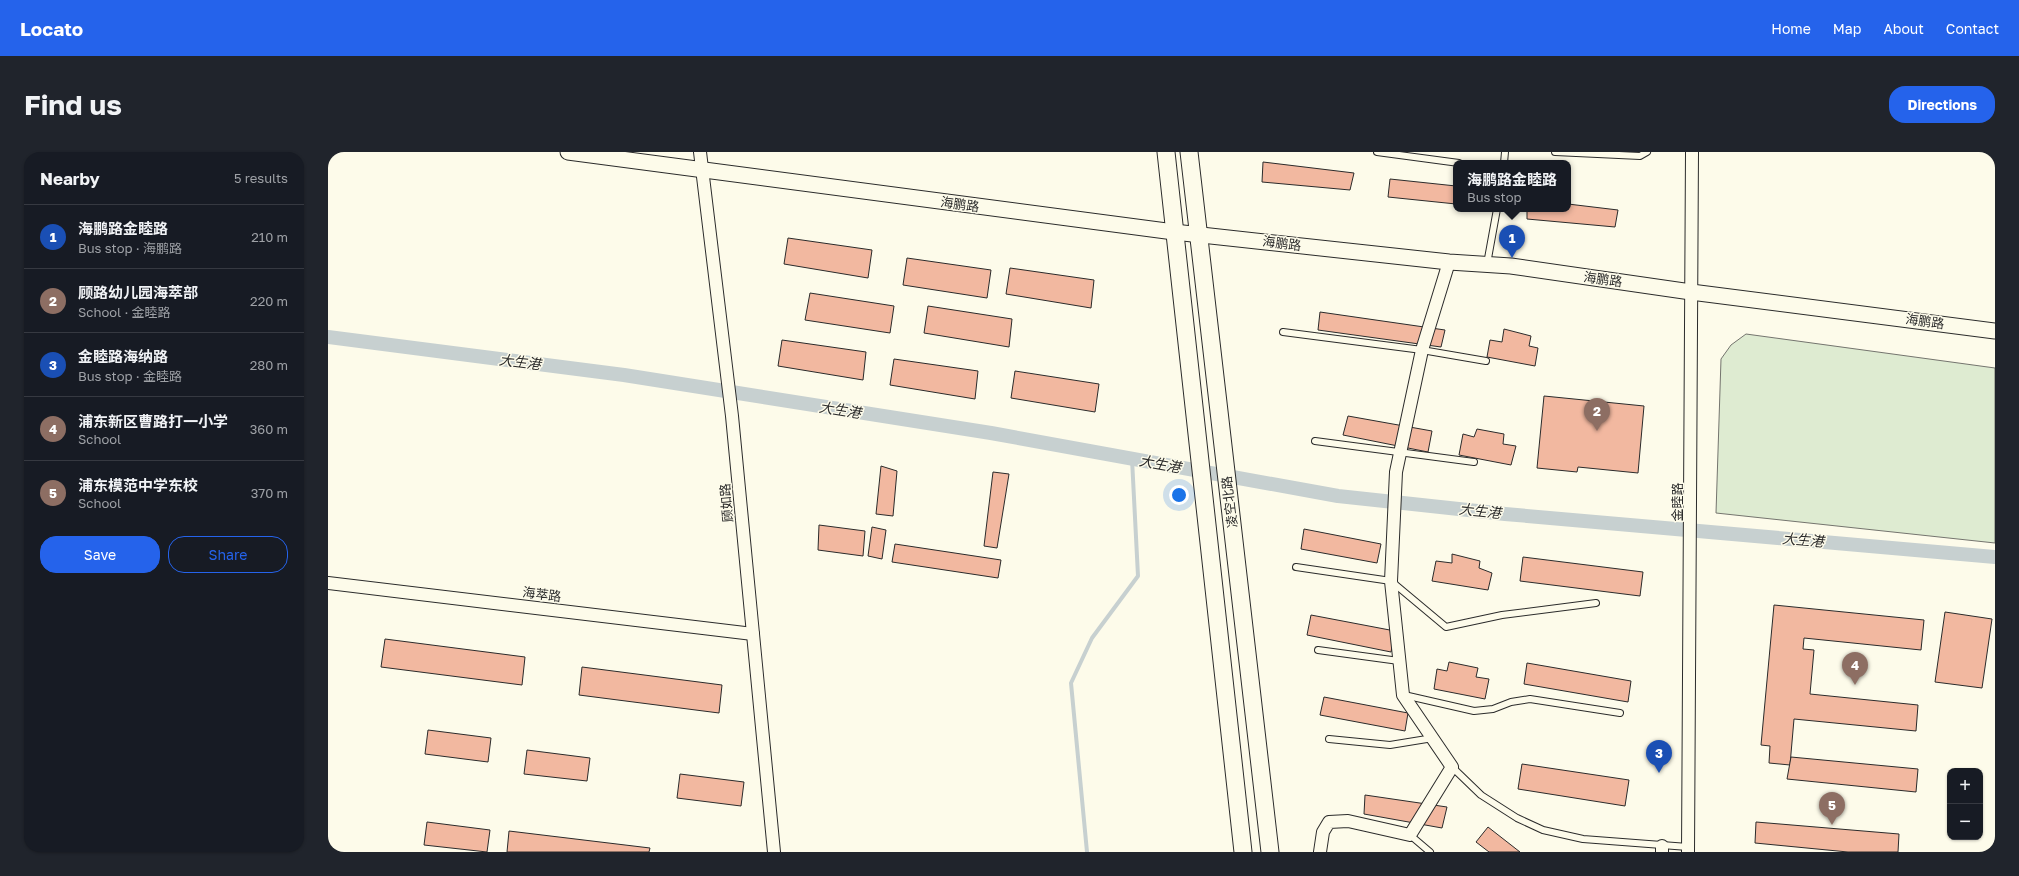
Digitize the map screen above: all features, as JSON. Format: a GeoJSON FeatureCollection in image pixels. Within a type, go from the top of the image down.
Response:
{"type":"FeatureCollection","features":[{"type":"Feature","properties":{"kind":"main road","name":"凌空北路"},"geometry":{"type":"LineString","coordinates":[[1166,152],[1243,852]]}},
{"type":"Feature","properties":{"kind":"main road","name":"凌空北路"},"geometry":{"type":"LineString","coordinates":[[1189,152],[1270,852]]}},
{"type":"Feature","properties":{"kind":"street","name":"海鹏路"},"geometry":{"type":"LineString","coordinates":[[568,152],[1174,232],[1449,262],[1511,266],[1692,292],[1995,331]]}},
{"type":"Feature","properties":{"kind":"street","name":"顾如路"},"geometry":{"type":"LineString","coordinates":[[700,152],[732,416],[774,852]]}},
{"type":"Feature","properties":{"kind":"street","name":"金睦路"},"geometry":{"type":"LineString","coordinates":[[1688,850],[1691,553],[1692,152]]}},
{"type":"Feature","properties":{"kind":"street"},"geometry":{"type":"LineString","coordinates":[[1320,852],[1323,832],[1329,822],[1348,821],[1410,835],[1452,767],[1403,695],[1391,581],[1396,472],[1422,350],[1449,262]]}},
{"type":"Feature","properties":{"kind":"street","name":"海萃路"},"geometry":{"type":"LineString","coordinates":[[328,583],[753,634]]}},
{"type":"Feature","properties":{"kind":"lane"},"geometry":{"type":"LineString","coordinates":[[1378,152],[1453,162]]}},
{"type":"Feature","properties":{"kind":"lane"},"geometry":{"type":"LineString","coordinates":[[1555,152],[1640,156],[1647,152]]}},
{"type":"Feature","properties":{"kind":"lane"},"geometry":{"type":"LineString","coordinates":[[1487,265],[1496,212]]}},
{"type":"Feature","properties":{"kind":"lane"},"geometry":{"type":"LineString","coordinates":[[1283,332],[1422,350],[1486,361]]}},
{"type":"Feature","properties":{"kind":"lane"},"geometry":{"type":"LineString","coordinates":[[1315,441],[1400,451],[1474,462]]}},
{"type":"Feature","properties":{"kind":"lane"},"geometry":{"type":"LineString","coordinates":[[1296,567],[1391,581],[1446,627],[1502,615],[1596,603]]}},
{"type":"Feature","properties":{"kind":"lane"},"geometry":{"type":"LineString","coordinates":[[1318,650],[1399,661]]}},
{"type":"Feature","properties":{"kind":"lane"},"geometry":{"type":"LineString","coordinates":[[1403,695],[1474,711],[1493,709],[1511,702],[1530,699],[1620,713]]}},
{"type":"Feature","properties":{"kind":"lane"},"geometry":{"type":"LineString","coordinates":[[1329,739],[1390,745],[1432,738]]}},
{"type":"Feature","properties":{"kind":"lane"},"geometry":{"type":"LineString","coordinates":[[1452,767],[1482,795],[1517,818],[1543,830],[1583,839],[1662,849],[1688,850]]}},
{"type":"Feature","properties":{"kind":"lane"},"geometry":{"type":"LineString","coordinates":[[1410,835],[1430,852]]}},
{"type":"Feature","properties":{"kind":"green space"},"geometry":{"type":"Polygon","coordinates":[[[1746,334],[1995,368],[1995,543],[1716,513],[1721,359],[1731,345],[1746,334]]]}},
{"type":"Feature","properties":{"kind":"building"},"geometry":{"type":"Polygon","coordinates":[[[1263,162],[1354,173],[1350,190],[1262,182],[1263,162]]]}},
{"type":"Feature","properties":{"kind":"building"},"geometry":{"type":"Polygon","coordinates":[[[1390,179],[1453,186],[1453,204],[1388,197],[1390,179]]]}},
{"type":"Feature","properties":{"kind":"building"},"geometry":{"type":"Polygon","coordinates":[[[1571,204],[1618,210],[1615,227],[1527,219],[1527,212],[1571,212],[1571,204]]]}},
{"type":"Feature","properties":{"kind":"building"},"geometry":{"type":"Polygon","coordinates":[[[788,238],[872,250],[868,278],[784,264],[788,238]]]}},
{"type":"Feature","properties":{"kind":"building"},"geometry":{"type":"Polygon","coordinates":[[[907,258],[991,270],[987,298],[903,285],[907,258]]]}},
{"type":"Feature","properties":{"kind":"building"},"geometry":{"type":"Polygon","coordinates":[[[1010,268],[1094,280],[1091,308],[1006,294],[1010,268]]]}},
{"type":"Feature","properties":{"kind":"building"},"geometry":{"type":"Polygon","coordinates":[[[810,293],[894,306],[890,333],[805,320],[810,293]]]}},
{"type":"Feature","properties":{"kind":"building"},"geometry":{"type":"Polygon","coordinates":[[[928,306],[1012,319],[1009,347],[924,333],[928,306]]]}},
{"type":"Feature","properties":{"kind":"building"},"geometry":{"type":"Polygon","coordinates":[[[1320,312],[1445,330],[1441,347],[1318,330],[1320,312]]]}},
{"type":"Feature","properties":{"kind":"building"},"geometry":{"type":"Polygon","coordinates":[[[1504,329],[1531,336],[1529,346],[1538,348],[1535,366],[1487,357],[1490,340],[1502,342],[1504,329]]]}},
{"type":"Feature","properties":{"kind":"building"},"geometry":{"type":"Polygon","coordinates":[[[782,340],[866,352],[863,380],[778,366],[782,340]]]}},
{"type":"Feature","properties":{"kind":"building"},"geometry":{"type":"Polygon","coordinates":[[[894,359],[978,371],[975,399],[890,385],[894,359]]]}},
{"type":"Feature","properties":{"kind":"building"},"geometry":{"type":"Polygon","coordinates":[[[1015,371],[1099,384],[1095,412],[1011,398],[1015,371]]]}},
{"type":"Feature","properties":{"kind":"building"},"geometry":{"type":"Polygon","coordinates":[[[1544,396],[1644,406],[1638,473],[1578,467],[1577,472],[1537,468],[1544,396]]]}},
{"type":"Feature","properties":{"kind":"building"},"geometry":{"type":"Polygon","coordinates":[[[1348,416],[1432,431],[1428,452],[1343,435],[1348,416]]]}},
{"type":"Feature","properties":{"kind":"building"},"geometry":{"type":"Polygon","coordinates":[[[1477,429],[1504,434],[1503,444],[1516,446],[1511,465],[1459,455],[1463,434],[1474,437],[1477,429]]]}},
{"type":"Feature","properties":{"kind":"building"},"geometry":{"type":"Polygon","coordinates":[[[881,466],[897,471],[893,516],[876,514],[881,466]]]}},
{"type":"Feature","properties":{"kind":"building"},"geometry":{"type":"Polygon","coordinates":[[[993,472],[1009,474],[997,548],[984,546],[993,472]]]}},
{"type":"Feature","properties":{"kind":"building"},"geometry":{"type":"Polygon","coordinates":[[[819,525],[865,531],[863,556],[818,550],[819,525]]]}},
{"type":"Feature","properties":{"kind":"building"},"geometry":{"type":"Polygon","coordinates":[[[872,527],[886,530],[882,559],[868,556],[872,527]]]}},
{"type":"Feature","properties":{"kind":"building"},"geometry":{"type":"Polygon","coordinates":[[[1304,529],[1381,544],[1377,563],[1301,549],[1304,529]]]}},
{"type":"Feature","properties":{"kind":"building"},"geometry":{"type":"Polygon","coordinates":[[[895,544],[1001,560],[998,578],[892,562],[895,544]]]}},
{"type":"Feature","properties":{"kind":"building"},"geometry":{"type":"Polygon","coordinates":[[[1452,554],[1480,561],[1479,568],[1492,573],[1488,590],[1432,581],[1436,561],[1452,563],[1452,554]]]}},
{"type":"Feature","properties":{"kind":"building"},"geometry":{"type":"Polygon","coordinates":[[[1523,557],[1643,572],[1640,596],[1520,581],[1523,557]]]}},
{"type":"Feature","properties":{"kind":"building"},"geometry":{"type":"Polygon","coordinates":[[[1774,605],[1924,620],[1921,650],[1804,638],[1803,649],[1814,650],[1810,694],[1918,705],[1916,731],[1794,719],[1790,765],[1769,763],[1770,746],[1761,745],[1774,605]]]}},
{"type":"Feature","properties":{"kind":"building"},"geometry":{"type":"Polygon","coordinates":[[[1945,612],[1992,619],[1982,688],[1935,682],[1945,612]]]}},
{"type":"Feature","properties":{"kind":"building"},"geometry":{"type":"Polygon","coordinates":[[[1311,615],[1395,631],[1391,652],[1307,635],[1311,615]]]}},
{"type":"Feature","properties":{"kind":"building"},"geometry":{"type":"Polygon","coordinates":[[[385,639],[525,657],[522,685],[381,667],[385,639]]]}},
{"type":"Feature","properties":{"kind":"building"},"geometry":{"type":"Polygon","coordinates":[[[1449,662],[1478,668],[1476,677],[1489,679],[1485,699],[1434,689],[1437,669],[1447,671],[1449,662]]]}},
{"type":"Feature","properties":{"kind":"building"},"geometry":{"type":"Polygon","coordinates":[[[1527,663],[1631,681],[1628,702],[1524,684],[1527,663]]]}},
{"type":"Feature","properties":{"kind":"building"},"geometry":{"type":"Polygon","coordinates":[[[582,667],[722,685],[719,713],[579,695],[582,667]]]}},
{"type":"Feature","properties":{"kind":"building"},"geometry":{"type":"Polygon","coordinates":[[[1324,697],[1408,713],[1405,731],[1320,715],[1324,697]]]}},
{"type":"Feature","properties":{"kind":"building"},"geometry":{"type":"Polygon","coordinates":[[[428,730],[491,738],[488,762],[425,754],[428,730]]]}},
{"type":"Feature","properties":{"kind":"building"},"geometry":{"type":"Polygon","coordinates":[[[527,750],[590,758],[587,781],[524,774],[527,750]]]}},
{"type":"Feature","properties":{"kind":"building"},"geometry":{"type":"Polygon","coordinates":[[[1791,757],[1918,769],[1916,792],[1787,779],[1791,757]]]}},
{"type":"Feature","properties":{"kind":"building"},"geometry":{"type":"Polygon","coordinates":[[[1522,764],[1629,780],[1625,806],[1518,789],[1522,764]]]}},
{"type":"Feature","properties":{"kind":"building"},"geometry":{"type":"Polygon","coordinates":[[[680,774],[744,782],[741,806],[677,798],[680,774]]]}},
{"type":"Feature","properties":{"kind":"building"},"geometry":{"type":"Polygon","coordinates":[[[1365,795],[1447,807],[1442,828],[1364,814],[1365,795]]]}},
{"type":"Feature","properties":{"kind":"building"},"geometry":{"type":"Polygon","coordinates":[[[427,822],[490,830],[487,852],[424,845],[427,822]]]}},
{"type":"Feature","properties":{"kind":"building"},"geometry":{"type":"Polygon","coordinates":[[[1756,822],[1899,834],[1898,852],[1848,852],[1755,843],[1756,822]]]}},
{"type":"Feature","properties":{"kind":"building"},"geometry":{"type":"Polygon","coordinates":[[[1488,827],[1520,852],[1489,852],[1476,842],[1488,827]]]}},
{"type":"Feature","properties":{"kind":"building"},"geometry":{"type":"Polygon","coordinates":[[[509,831],[650,848],[649,852],[507,852],[509,831]]]}},
{"type":"Feature","properties":{"kind":"waterway","name":"大生港"},"geometry":{"type":"LineString","coordinates":[[328,337],[624,375],[991,433],[1338,496],[1505,514],[1995,557]]}},
{"type":"Feature","properties":{"kind":"waterway"},"geometry":{"type":"LineString","coordinates":[[1087,852],[1071,683],[1092,638],[1138,576],[1132,459]]}},
{"type":"Feature","properties":{"kind":"place","name":"海鹏路金睦路"},"geometry":{"type":"Point","coordinates":[1512,258]}},
{"type":"Feature","properties":{"kind":"place","name":"顾路幼儿园海萃部"},"geometry":{"type":"Point","coordinates":[1597,431]}},
{"type":"Feature","properties":{"kind":"place","name":"浦东新区曹路打一小学"},"geometry":{"type":"Point","coordinates":[1855,685]}},
{"type":"Feature","properties":{"kind":"place","name":"金睦路海纳路"},"geometry":{"type":"Point","coordinates":[1659,773]}},
{"type":"Feature","properties":{"kind":"place","name":"浦东模范中学东校"},"geometry":{"type":"Point","coordinates":[1832,825]}}]}
